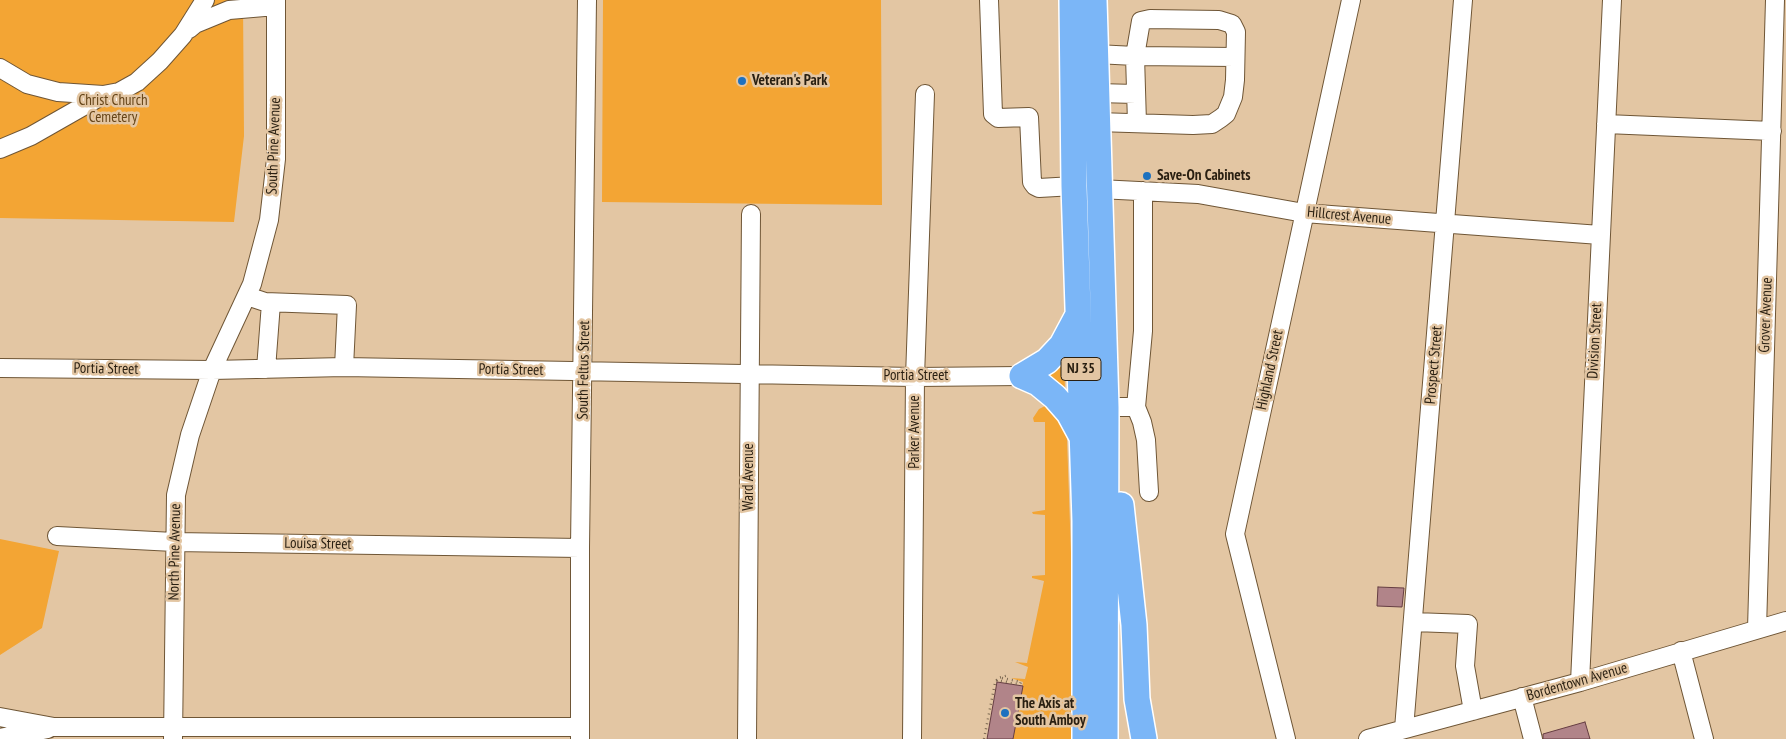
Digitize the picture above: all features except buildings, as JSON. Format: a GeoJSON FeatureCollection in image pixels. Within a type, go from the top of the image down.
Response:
{"type":"FeatureCollection","features":[{"type":"Feature","properties":{"kind":"highway","name":"NJ 35"},"geometry":{"type":"LineString","coordinates":[[1072,0],[1074,186],[1085,521],[1085,739]]}},
{"type":"Feature","properties":{"kind":"highway","name":"NJ 35"},"geometry":{"type":"LineString","coordinates":[[1094,0],[1106,406],[1105,739]]}},
{"type":"Feature","properties":{"kind":"highway"},"geometry":{"type":"LineString","coordinates":[[1022,376],[1047,361],[1062,345],[1079,312]]}},
{"type":"Feature","properties":{"kind":"highway"},"geometry":{"type":"LineString","coordinates":[[1022,376],[1038,383],[1055,397],[1069,413],[1082,438]]}},
{"type":"Feature","properties":{"kind":"highway"},"geometry":{"type":"LineString","coordinates":[[1106,406],[1118,462],[1122,526],[1134,625],[1137,699],[1144,739]]}},
{"type":"Feature","properties":{"kind":"street"},"geometry":{"type":"LineString","coordinates":[[183,34],[205,0]]}},
{"type":"Feature","properties":{"kind":"street","name":"South Feltus Street"},"geometry":{"type":"LineString","coordinates":[[580,733],[580,548],[584,372],[587,0]]}},
{"type":"Feature","properties":{"kind":"street","name":"Highland Street"},"geometry":{"type":"LineString","coordinates":[[1286,739],[1235,534],[1351,0]]}},
{"type":"Feature","properties":{"kind":"street","name":"Prospect Street"},"geometry":{"type":"LineString","coordinates":[[1404,729],[1463,0]]}},
{"type":"Feature","properties":{"kind":"street","name":"Division Street"},"geometry":{"type":"LineString","coordinates":[[1580,682],[1612,0]]}},
{"type":"Feature","properties":{"kind":"street","name":"Grover Avenue"},"geometry":{"type":"LineString","coordinates":[[1757,629],[1772,131],[1779,95],[1775,0]]}},
{"type":"Feature","properties":{"kind":"street"},"geometry":{"type":"LineString","coordinates":[[0,149],[31,136],[103,96],[119,92],[137,82],[195,24],[245,4],[276,3]]}},
{"type":"Feature","properties":{"kind":"street","name":"South Pine Avenue"},"geometry":{"type":"LineString","coordinates":[[212,370],[247,296],[262,249],[273,190],[276,159],[276,3]]}},
{"type":"Feature","properties":{"kind":"street"},"geometry":{"type":"LineString","coordinates":[[989,5],[993,114],[998,118],[1029,117],[1032,182],[1035,186],[1039,188],[1074,186]]}},
{"type":"Feature","properties":{"kind":"street"},"geometry":{"type":"LineString","coordinates":[[1097,122],[1137,124],[1212,124],[1221,118],[1226,114],[1233,97],[1236,32],[1232,24],[1219,20],[1141,21],[1136,56],[1137,124]]}},
{"type":"Feature","properties":{"kind":"street"},"geometry":{"type":"LineString","coordinates":[[1096,54],[1235,57]]}},
{"type":"Feature","properties":{"kind":"street"},"geometry":{"type":"LineString","coordinates":[[0,68],[27,84],[58,92],[103,96]]}},
{"type":"Feature","properties":{"kind":"street"},"geometry":{"type":"LineString","coordinates":[[1097,93],[1136,94]]}},
{"type":"Feature","properties":{"kind":"street","name":"Parker Avenue"},"geometry":{"type":"LineString","coordinates":[[912,739],[915,377],[925,94]]}},
{"type":"Feature","properties":{"kind":"street"},"geometry":{"type":"LineString","coordinates":[[1606,124],[1772,131]]}},
{"type":"Feature","properties":{"kind":"street","name":"Hillcrest Avenue"},"geometry":{"type":"LineString","coordinates":[[1099,189],[1198,194],[1304,213],[1600,235]]}},
{"type":"Feature","properties":{"kind":"street"},"geometry":{"type":"LineString","coordinates":[[1143,191],[1143,331],[1136,408],[1142,422],[1146,440],[1149,492]]}},
{"type":"Feature","properties":{"kind":"street","name":"Ward Avenue"},"geometry":{"type":"LineString","coordinates":[[747,739],[751,214]]}},
{"type":"Feature","properties":{"kind":"street"},"geometry":{"type":"LineString","coordinates":[[247,296],[271,302],[347,305],[344,367]]}},
{"type":"Feature","properties":{"kind":"street"},"geometry":{"type":"LineString","coordinates":[[266,369],[271,302]]}},
{"type":"Feature","properties":{"kind":"street","name":"Portia Street"},"geometry":{"type":"LineString","coordinates":[[0,368],[212,370],[344,367],[915,377],[1022,376]]}},
{"type":"Feature","properties":{"kind":"street","name":"North Pine Avenue"},"geometry":{"type":"LineString","coordinates":[[173,733],[176,495],[190,435],[212,370]]}},
{"type":"Feature","properties":{"kind":"street"},"geometry":{"type":"LineString","coordinates":[[1106,406],[1136,408]]}},
{"type":"Feature","properties":{"kind":"street","name":"Louisa Street"},"geometry":{"type":"LineString","coordinates":[[57,536],[174,542],[580,548]]}},
{"type":"Feature","properties":{"kind":"street","name":"Bordentown Avenue"},"geometry":{"type":"LineString","coordinates":[[1368,739],[1580,682],[1786,621]]}},
{"type":"Feature","properties":{"kind":"street"},"geometry":{"type":"LineString","coordinates":[[1414,622],[1468,624],[1464,666],[1473,711]]}},
{"type":"Feature","properties":{"kind":"street"},"geometry":{"type":"LineString","coordinates":[[1681,651],[1704,739]]}},
{"type":"Feature","properties":{"kind":"street"},"geometry":{"type":"LineString","coordinates":[[1522,697],[1533,739]]}},
{"type":"Feature","properties":{"kind":"street"},"geometry":{"type":"LineString","coordinates":[[0,717],[54,727],[173,733],[580,733]]}},
{"type":"Feature","properties":{"kind":"street"},"geometry":{"type":"LineString","coordinates":[[0,738],[54,727]]}},
{"type":"Feature","properties":{"kind":"path"},"geometry":{"type":"LineString","coordinates":[[996,680],[1009,675]]}},
{"type":"Feature","properties":{"kind":"path"},"geometry":{"type":"LineString","coordinates":[[996,680],[1007,683],[1020,684],[1021,682],[1001,678]]}},
{"type":"Feature","properties":{"kind":"path"},"geometry":{"type":"LineString","coordinates":[[984,739],[996,680]]}},
{"type":"Feature","properties":{"kind":"green space","name":"Christ Church Cemetery"},"geometry":{"type":"Polygon","coordinates":[[[0,0],[243,0],[244,136],[234,222],[0,218],[0,0]]]}},
{"type":"Feature","properties":{"kind":"green space","name":"Veteran's Park"},"geometry":{"type":"Polygon","coordinates":[[[603,0],[881,0],[882,205],[602,202],[603,0]]]}},
{"type":"Feature","properties":{"kind":"green space"},"geometry":{"type":"Polygon","coordinates":[[[1061,362],[1064,363],[1065,390],[1044,374],[1061,362]]]}},
{"type":"Feature","properties":{"kind":"green space"},"geometry":{"type":"Polygon","coordinates":[[[1045,406],[1054,410],[1066,433],[1067,439],[1075,667],[1075,739],[1013,739],[1023,682],[1011,678],[1025,679],[1028,667],[1015,662],[1027,663],[1044,581],[1032,578],[1032,576],[1045,575],[1045,515],[1033,514],[1032,512],[1045,510],[1045,422],[1034,422],[1033,418],[1039,409],[1045,406]]]}},
{"type":"Feature","properties":{"kind":"green space"},"geometry":{"type":"Polygon","coordinates":[[[0,539],[59,551],[42,628],[0,655],[0,539]]]}},
{"type":"Feature","properties":{"kind":"place","name":"Veteran's Park"},"geometry":{"type":"Point","coordinates":[742,81]}},
{"type":"Feature","properties":{"kind":"place","name":"Save-On Cabinets"},"geometry":{"type":"Point","coordinates":[1147,176]}},
{"type":"Feature","properties":{"kind":"place","name":"The Axis at South Amboy"},"geometry":{"type":"Point","coordinates":[1005,713]}}]}
